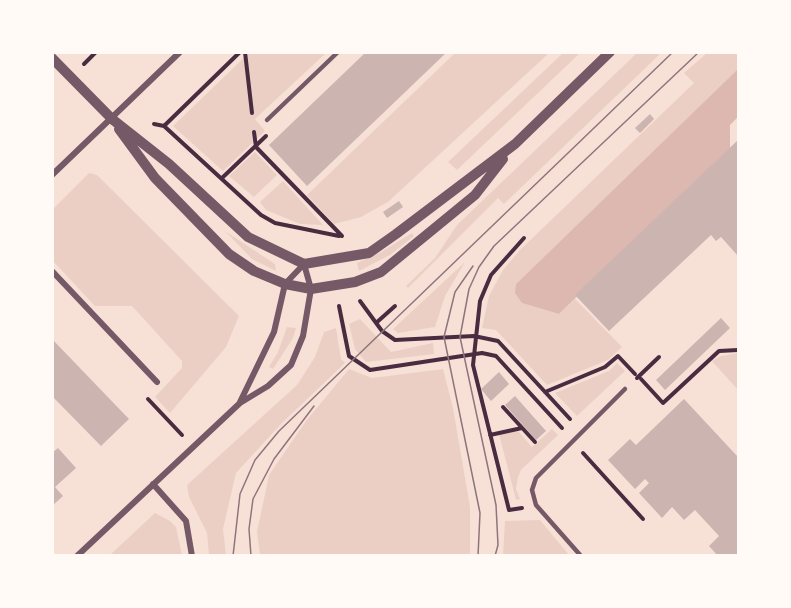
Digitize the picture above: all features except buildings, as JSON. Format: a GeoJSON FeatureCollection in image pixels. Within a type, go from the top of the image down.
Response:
{"type":"FeatureCollection","features":[{"type":"Feature","properties":{"kind":"street"},"geometry":{"type":"LineString","coordinates":[[52,175],[180,52]]}},
{"type":"Feature","properties":{"kind":"street"},"geometry":{"type":"LineString","coordinates":[[52,58],[112,119],[169,164],[248,237],[304,264],[369,253],[387,241],[515,144],[610,52]]}},
{"type":"Feature","properties":{"kind":"street"},"geometry":{"type":"LineString","coordinates":[[112,119],[155,178],[205,232],[229,254],[254,271],[285,284],[311,290],[355,282],[381,272],[417,245],[475,195],[515,144]]}},
{"type":"Feature","properties":{"kind":"street"},"geometry":{"type":"LineString","coordinates":[[240,403],[274,332],[285,284],[304,264]]}},
{"type":"Feature","properties":{"kind":"street"},"geometry":{"type":"LineString","coordinates":[[77,555],[240,403],[268,386],[291,364],[303,336],[311,290],[304,264]]}},
{"type":"Feature","properties":{"kind":"street"},"geometry":{"type":"LineString","coordinates":[[52,271],[157,382]]}},
{"type":"Feature","properties":{"kind":"street"},"geometry":{"type":"LineString","coordinates":[[153,484],[186,521],[192,555]]}},
{"type":"Feature","properties":{"kind":"lane"},"geometry":{"type":"LineString","coordinates":[[267,120],[338,52]]}},
{"type":"Feature","properties":{"kind":"lane"},"geometry":{"type":"LineString","coordinates":[[581,555],[537,505],[532,490],[536,478],[626,389]]}},
{"type":"Feature","properties":{"kind":"path"},"geometry":{"type":"LineString","coordinates":[[164,126],[243,52]]}},
{"type":"Feature","properties":{"kind":"path"},"geometry":{"type":"LineString","coordinates":[[243,52],[255,147],[343,237],[349,258]]}},
{"type":"Feature","properties":{"kind":"path"},"geometry":{"type":"LineString","coordinates":[[112,119],[164,126],[268,219],[294,228],[343,237]]}},
{"type":"Feature","properties":{"kind":"path"},"geometry":{"type":"LineString","coordinates":[[524,238],[491,275],[480,301],[474,336],[473,365],[509,510],[537,505]]}},
{"type":"Feature","properties":{"kind":"path"},"geometry":{"type":"LineString","coordinates":[[355,282],[360,301],[376,323],[395,340],[474,336],[498,341],[571,420],[579,448],[643,519]]}},
{"type":"Feature","properties":{"kind":"path"},"geometry":{"type":"LineString","coordinates":[[339,306],[349,356],[370,370],[473,355],[496,356],[576,439]]}},
{"type":"Feature","properties":{"kind":"path"},"geometry":{"type":"LineString","coordinates":[[376,323],[394,306]]}},
{"type":"Feature","properties":{"kind":"path"},"geometry":{"type":"LineString","coordinates":[[545,392],[605,367],[618,356],[663,403],[719,351],[738,350]]}},
{"type":"Feature","properties":{"kind":"path"},"geometry":{"type":"LineString","coordinates":[[626,389],[659,357]]}},
{"type":"Feature","properties":{"kind":"path"},"geometry":{"type":"LineString","coordinates":[[502,407],[535,442]]}},
{"type":"Feature","properties":{"kind":"path"},"geometry":{"type":"LineString","coordinates":[[490,435],[522,428]]}},
{"type":"Feature","properties":{"kind":"shaded area"},"geometry":{"type":"Polygon","coordinates":[[[456,52],[549,53],[388,202],[361,217],[334,224],[307,195],[456,52]]]}},
{"type":"Feature","properties":{"kind":"shaded area"},"geometry":{"type":"Polygon","coordinates":[[[638,52],[661,53],[504,204],[498,198],[408,288],[406,286],[435,258],[457,225],[638,52]]]}},
{"type":"Feature","properties":{"kind":"shaded area"},"geometry":{"type":"Polygon","coordinates":[[[249,53],[326,53],[255,119],[265,131],[223,171],[173,126],[249,53]]]}},
{"type":"Feature","properties":{"kind":"shaded area"},"geometry":{"type":"Polygon","coordinates":[[[563,53],[580,53],[457,170],[448,162],[563,53]]]}},
{"type":"Feature","properties":{"kind":"shaded area"},"geometry":{"type":"Polygon","coordinates":[[[707,53],[738,53],[738,69],[516,284],[522,303],[559,314],[575,299],[622,347],[608,360],[547,385],[496,330],[482,328],[489,296],[503,270],[521,249],[694,83],[684,73],[707,53]]]}},
{"type":"Feature","properties":{"kind":"shaded area"},"geometry":{"type":"Polygon","coordinates":[[[738,69],[738,117],[730,125],[730,148],[559,314],[522,303],[515,293],[516,284],[738,69]]]}},
{"type":"Feature","properties":{"kind":"shaded area"},"geometry":{"type":"Polygon","coordinates":[[[255,152],[277,175],[254,197],[229,176],[255,152]]]}},
{"type":"Feature","properties":{"kind":"shaded area"},"geometry":{"type":"Polygon","coordinates":[[[89,173],[97,175],[239,316],[226,347],[170,413],[155,397],[182,368],[182,361],[132,306],[95,306],[53,261],[53,209],[89,173]]]}},
{"type":"Feature","properties":{"kind":"shaded area"},"geometry":{"type":"Polygon","coordinates":[[[283,181],[323,225],[300,224],[266,210],[260,202],[283,181]]]}},
{"type":"Feature","properties":{"kind":"shaded area"},"geometry":{"type":"Polygon","coordinates":[[[225,231],[275,264],[276,271],[252,259],[225,231]]]}},
{"type":"Feature","properties":{"kind":"shaded area"},"geometry":{"type":"Polygon","coordinates":[[[412,233],[414,236],[390,255],[359,271],[357,263],[381,252],[412,233]]]}},
{"type":"Feature","properties":{"kind":"shaded area"},"geometry":{"type":"Polygon","coordinates":[[[465,262],[445,296],[435,327],[398,333],[393,329],[465,262]]]}},
{"type":"Feature","properties":{"kind":"shaded area"},"geometry":{"type":"Polygon","coordinates":[[[360,319],[391,352],[433,343],[434,354],[366,362],[355,349],[349,324],[360,319]]]}},
{"type":"Feature","properties":{"kind":"shaded area"},"geometry":{"type":"Polygon","coordinates":[[[287,327],[296,328],[293,338],[273,369],[269,367],[278,352],[287,327]]]}},
{"type":"Feature","properties":{"kind":"shaded area"},"geometry":{"type":"Polygon","coordinates":[[[336,328],[341,359],[345,363],[281,424],[236,473],[223,529],[226,555],[209,555],[207,533],[189,497],[187,485],[297,385],[315,357],[324,332],[336,328]]]}},
{"type":"Feature","properties":{"kind":"shaded area"},"geometry":{"type":"Polygon","coordinates":[[[738,353],[738,390],[712,361],[721,356],[738,353]]]}},
{"type":"Feature","properties":{"kind":"shaded area"},"geometry":{"type":"Polygon","coordinates":[[[617,363],[625,371],[577,416],[555,393],[609,371],[617,363]]]}},
{"type":"Feature","properties":{"kind":"shaded area"},"geometry":{"type":"Polygon","coordinates":[[[349,369],[372,378],[443,369],[453,408],[470,507],[470,555],[260,555],[257,532],[269,475],[306,421],[349,369]]]}},
{"type":"Feature","properties":{"kind":"shaded area"},"geometry":{"type":"Polygon","coordinates":[[[552,429],[558,435],[521,470],[516,489],[520,499],[516,500],[499,434],[518,431],[532,447],[552,429]]]}},
{"type":"Feature","properties":{"kind":"shaded area"},"geometry":{"type":"Polygon","coordinates":[[[155,513],[176,527],[182,555],[110,555],[155,513]]]}},
{"type":"Feature","properties":{"kind":"shaded area"},"geometry":{"type":"Polygon","coordinates":[[[540,520],[569,555],[503,555],[505,521],[540,520]]]}},
{"type":"Feature","properties":{"kind":"tram line"},"geometry":{"type":"LineString","coordinates":[[233,556],[240,494],[255,460],[279,431],[673,52]]}},
{"type":"Feature","properties":{"kind":"tram line"},"geometry":{"type":"LineString","coordinates":[[495,556],[498,545],[496,505],[460,337],[469,289],[479,267],[494,246],[699,52]]}},
{"type":"Feature","properties":{"kind":"tram line"},"geometry":{"type":"LineString","coordinates":[[473,266],[455,292],[444,337],[480,513],[478,556]]}},
{"type":"Feature","properties":{"kind":"tram line"},"geometry":{"type":"LineString","coordinates":[[251,556],[249,529],[253,499],[274,459],[314,406]]}}]}
